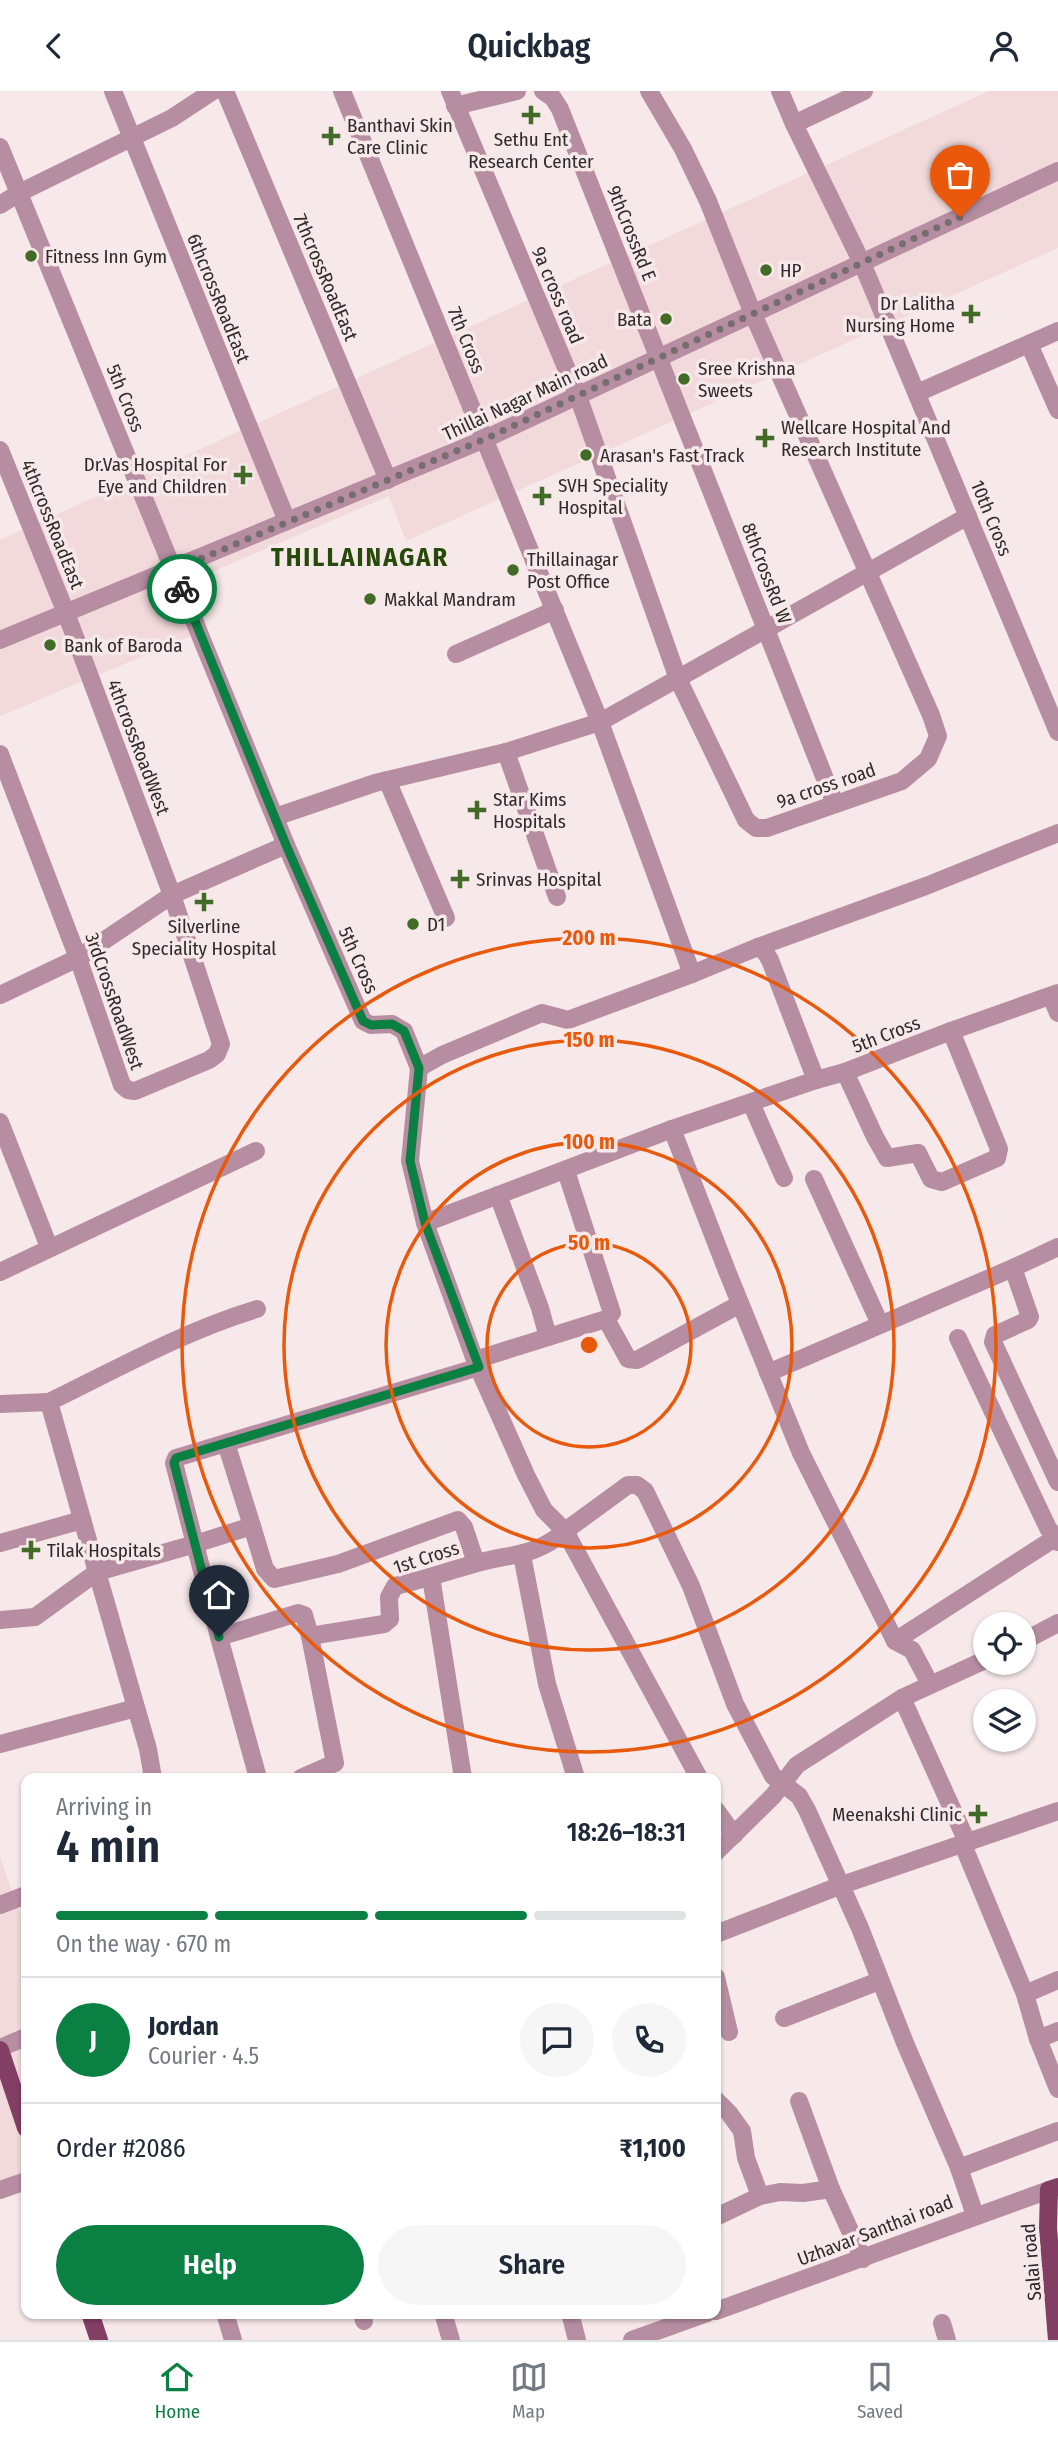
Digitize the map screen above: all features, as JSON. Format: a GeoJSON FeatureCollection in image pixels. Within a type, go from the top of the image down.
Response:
{"type":"FeatureCollection","features":[{"type":"Feature","properties":{"kind":"main road"},"geometry":{"type":"LineString","coordinates":[[0,2049],[21,2113]]}},
{"type":"Feature","properties":{"kind":"main road","name":"Salai road"},"geometry":{"type":"LineString","coordinates":[[1053,2188],[1048,2228],[1057,2340]]}},
{"type":"Feature","properties":{"kind":"main road"},"geometry":{"type":"LineString","coordinates":[[92,2319],[99,2340]]}},
{"type":"Feature","properties":{"kind":"street","name":"6thcrossRoadEast"},"geometry":{"type":"LineString","coordinates":[[113,91],[287,521]]}},
{"type":"Feature","properties":{"kind":"street"},"geometry":{"type":"LineString","coordinates":[[0,205],[19,193],[172,118],[213,91]]}},
{"type":"Feature","properties":{"kind":"street","name":"7thcrossRoadEast"},"geometry":{"type":"LineString","coordinates":[[225,91],[388,480]]}},
{"type":"Feature","properties":{"kind":"street","name":"7th Cross"},"geometry":{"type":"LineString","coordinates":[[342,91],[600,722],[692,974]]}},
{"type":"Feature","properties":{"kind":"street"},"geometry":{"type":"LineString","coordinates":[[453,99],[517,91]]}},
{"type":"Feature","properties":{"kind":"street","name":"9thCrossRd E"},"geometry":{"type":"LineString","coordinates":[[543,91],[553,97],[560,109],[660,358]]}},
{"type":"Feature","properties":{"kind":"street","name":"9a cross road"},"geometry":{"type":"LineString","coordinates":[[453,99],[578,396],[678,679],[746,820],[756,828],[767,828],[902,781],[928,759],[938,736],[932,715],[753,314],[708,201],[683,149],[649,91]]}},
{"type":"Feature","properties":{"kind":"street","name":"10th Cross"},"geometry":{"type":"LineString","coordinates":[[780,91],[862,263],[1056,721]]}},
{"type":"Feature","properties":{"kind":"street"},"geometry":{"type":"LineString","coordinates":[[794,124],[864,91]]}},
{"type":"Feature","properties":{"kind":"street","name":"5th Cross"},"geometry":{"type":"LineString","coordinates":[[0,146],[6,177],[19,193],[286,845],[363,1021],[371,1025],[392,1024],[404,1031],[419,1068],[410,1161],[425,1223],[672,1129],[845,1072],[951,1031],[1056,1001]]}},
{"type":"Feature","properties":{"kind":"street","name":"Thillai Nagar Main road"},"geometry":{"type":"LineString","coordinates":[[0,640],[485,439],[1058,171]]}},
{"type":"Feature","properties":{"kind":"street"},"geometry":{"type":"LineString","coordinates":[[917,393],[1058,331]]}},
{"type":"Feature","properties":{"kind":"street"},"geometry":{"type":"LineString","coordinates":[[1029,344],[1058,410]]}},
{"type":"Feature","properties":{"kind":"street","name":"8thCrossRd W"},"geometry":{"type":"LineString","coordinates":[[660,358],[835,804]]}},
{"type":"Feature","properties":{"kind":"street","name":"4thcrossRoadEast"},"geometry":{"type":"LineString","coordinates":[[0,450],[66,613]]}},
{"type":"Feature","properties":{"kind":"street"},"geometry":{"type":"LineString","coordinates":[[275,817],[387,780],[506,752],[600,722],[968,516]]}},
{"type":"Feature","properties":{"kind":"street"},"geometry":{"type":"LineString","coordinates":[[456,654],[555,610]]}},
{"type":"Feature","properties":{"kind":"street","name":"4thcrossRoadWest"},"geometry":{"type":"LineString","coordinates":[[66,613],[172,895]]}},
{"type":"Feature","properties":{"kind":"street"},"geometry":{"type":"LineString","coordinates":[[506,752],[557,897]]}},
{"type":"Feature","properties":{"kind":"street","name":"3rdCrossRoadWest"},"geometry":{"type":"LineString","coordinates":[[0,754],[125,1088],[135,1091],[209,1061],[217,1054],[221,1044],[172,895]]}},
{"type":"Feature","properties":{"kind":"street"},"geometry":{"type":"LineString","coordinates":[[387,780],[446,918]]}},
{"type":"Feature","properties":{"kind":"street"},"geometry":{"type":"LineString","coordinates":[[419,1068],[442,1055],[542,1013],[568,1020],[926,886],[1058,833]]}},
{"type":"Feature","properties":{"kind":"street"},"geometry":{"type":"LineString","coordinates":[[0,995],[78,958],[172,895],[286,845]]}},
{"type":"Feature","properties":{"kind":"street"},"geometry":{"type":"LineString","coordinates":[[758,947],[770,960],[816,1080]]}},
{"type":"Feature","properties":{"kind":"street"},"geometry":{"type":"LineString","coordinates":[[845,1072],[887,1158],[918,1153],[931,1179],[942,1182],[997,1158],[999,1149],[951,1031]]}},
{"type":"Feature","properties":{"kind":"street"},"geometry":{"type":"LineString","coordinates":[[751,1103],[784,1178]]}},
{"type":"Feature","properties":{"kind":"street"},"geometry":{"type":"LineString","coordinates":[[0,1122],[49,1247]]}},
{"type":"Feature","properties":{"kind":"street"},"geometry":{"type":"LineString","coordinates":[[672,1129],[801,1453],[895,1641],[912,1650],[930,1684]]}},
{"type":"Feature","properties":{"kind":"street"},"geometry":{"type":"LineString","coordinates":[[0,1272],[257,1151]]}},
{"type":"Feature","properties":{"kind":"street"},"geometry":{"type":"LineString","coordinates":[[257,1773],[174,1463],[176,1458],[477,1363],[606,1319],[612,1313],[566,1171]]}},
{"type":"Feature","properties":{"kind":"street"},"geometry":{"type":"LineString","coordinates":[[814,1179],[880,1324]]}},
{"type":"Feature","properties":{"kind":"street"},"geometry":{"type":"LineString","coordinates":[[498,1195],[548,1337]]}},
{"type":"Feature","properties":{"kind":"street"},"geometry":{"type":"LineString","coordinates":[[425,1223],[477,1363],[530,1484],[544,1510],[565,1531],[696,1773]]}},
{"type":"Feature","properties":{"kind":"street"},"geometry":{"type":"LineString","coordinates":[[768,1373],[1058,1247]]}},
{"type":"Feature","properties":{"kind":"street"},"geometry":{"type":"LineString","coordinates":[[1013,1268],[1030,1317],[995,1335],[993,1342],[1058,1482]]}},
{"type":"Feature","properties":{"kind":"street"},"geometry":{"type":"LineString","coordinates":[[606,1319],[628,1359],[637,1360],[740,1304]]}},
{"type":"Feature","properties":{"kind":"street"},"geometry":{"type":"LineString","coordinates":[[0,1404],[49,1402],[177,1339],[223,1320],[257,1310]]}},
{"type":"Feature","properties":{"kind":"street"},"geometry":{"type":"LineString","coordinates":[[895,1641],[1057,1539],[1048,1528],[958,1338]]}},
{"type":"Feature","properties":{"kind":"street"},"geometry":{"type":"LineString","coordinates":[[49,1402],[148,1749],[152,1773]]}},
{"type":"Feature","properties":{"kind":"street"},"geometry":{"type":"LineString","coordinates":[[226,1443],[265,1569],[274,1579],[338,1564],[458,1520],[464,1527],[476,1563]]}},
{"type":"Feature","properties":{"kind":"street","name":"1st Cross"},"geometry":{"type":"LineString","coordinates":[[310,1636],[387,1622],[391,1615],[389,1597],[395,1586],[476,1563],[522,1555],[551,1543],[628,1485],[637,1485],[645,1490],[691,1587],[735,1704],[773,1776],[783,1783]]}},
{"type":"Feature","properties":{"kind":"street"},"geometry":{"type":"LineString","coordinates":[[0,1543],[82,1520]]}},
{"type":"Feature","properties":{"kind":"street"},"geometry":{"type":"LineString","coordinates":[[0,1620],[23,1619],[41,1614],[97,1572],[252,1526]]}},
{"type":"Feature","properties":{"kind":"street"},"geometry":{"type":"LineString","coordinates":[[522,1555],[547,1684],[574,1773]]}},
{"type":"Feature","properties":{"kind":"street"},"geometry":{"type":"LineString","coordinates":[[431,1577],[462,1773]]}},
{"type":"Feature","properties":{"kind":"street"},"geometry":{"type":"LineString","coordinates":[[219,1637],[298,1613],[304,1615],[338,1771]]}},
{"type":"Feature","properties":{"kind":"street"},"geometry":{"type":"LineString","coordinates":[[1036,1635],[1058,1623]]}},
{"type":"Feature","properties":{"kind":"street"},"geometry":{"type":"LineString","coordinates":[[721,1847],[797,1765],[902,1698],[973,1666]]}},
{"type":"Feature","properties":{"kind":"street"},"geometry":{"type":"LineString","coordinates":[[902,1698],[1025,1994],[1038,2039],[1058,2089]]}},
{"type":"Feature","properties":{"kind":"street"},"geometry":{"type":"LineString","coordinates":[[0,1744],[136,1709]]}},
{"type":"Feature","properties":{"kind":"street"},"geometry":{"type":"LineString","coordinates":[[783,1783],[799,1795],[860,1928],[879,1980],[959,2168],[975,2215]]}},
{"type":"Feature","properties":{"kind":"street"},"geometry":{"type":"LineString","coordinates":[[721,1932],[839,1886],[1058,1811]]}},
{"type":"Feature","properties":{"kind":"street"},"geometry":{"type":"LineString","coordinates":[[721,1816],[734,1835]]}},
{"type":"Feature","properties":{"kind":"street"},"geometry":{"type":"LineString","coordinates":[[0,1905],[21,1897]]}},
{"type":"Feature","properties":{"kind":"street"},"geometry":{"type":"LineString","coordinates":[[784,2018],[879,1980]]}},
{"type":"Feature","properties":{"kind":"street"},"geometry":{"type":"LineString","coordinates":[[1025,1994],[1058,1980]]}},
{"type":"Feature","properties":{"kind":"street"},"geometry":{"type":"LineString","coordinates":[[721,1998],[729,2032]]}},
{"type":"Feature","properties":{"kind":"street"},"geometry":{"type":"LineString","coordinates":[[1038,2039],[1058,2031]]}},
{"type":"Feature","properties":{"kind":"street"},"geometry":{"type":"LineString","coordinates":[[0,2049],[21,2039]]}},
{"type":"Feature","properties":{"kind":"street"},"geometry":{"type":"LineString","coordinates":[[799,2101],[831,2189],[863,2259]]}},
{"type":"Feature","properties":{"kind":"street"},"geometry":{"type":"LineString","coordinates":[[721,2105],[742,2131],[746,2158],[760,2196]]}},
{"type":"Feature","properties":{"kind":"street"},"geometry":{"type":"LineString","coordinates":[[959,2168],[1058,2131]]}},
{"type":"Feature","properties":{"kind":"street"},"geometry":{"type":"LineString","coordinates":[[0,2190],[21,2183]]}},
{"type":"Feature","properties":{"kind":"street","name":"Uzhavar Santhai road"},"geometry":{"type":"LineString","coordinates":[[721,2309],[1053,2188]]}},
{"type":"Feature","properties":{"kind":"street"},"geometry":{"type":"LineString","coordinates":[[721,2215],[760,2196],[831,2189]]}},
{"type":"Feature","properties":{"kind":"street"},"geometry":{"type":"LineString","coordinates":[[227,2319],[233,2340]]}},
{"type":"Feature","properties":{"kind":"street"},"geometry":{"type":"LineString","coordinates":[[445,2319],[451,2340]]}},
{"type":"Feature","properties":{"kind":"street"},"geometry":{"type":"LineString","coordinates":[[571,2319],[577,2340]]}},
{"type":"Feature","properties":{"kind":"street"},"geometry":{"type":"LineString","coordinates":[[632,2340],[690,2319]]}},
{"type":"Feature","properties":{"kind":"shaded area"},"geometry":{"type":"Polygon","coordinates":[[[989,91],[1058,91],[1058,248],[406,541],[389,496],[191,581],[208,629],[0,716],[0,540],[989,91]]]}},
{"type":"Feature","properties":{"kind":"shaded area"},"geometry":{"type":"Polygon","coordinates":[[[0,1857],[21,1917],[21,2175],[0,2182],[0,1857]]]}},
{"type":"Feature","properties":{"kind":"way so far"},"geometry":{"type":"LineString","coordinates":[[182,589],[174,570],[485,439],[960,217]]}},
{"type":"Feature","properties":{"kind":"place","name":"Sethu Ent Research Center"},"geometry":{"type":"Point","coordinates":[531,115]}},
{"type":"Feature","properties":{"kind":"place","name":"Banthavi Skin Care Clinic"},"geometry":{"type":"Point","coordinates":[331,136]}},
{"type":"Feature","properties":{"kind":"place","name":"Fitness Inn Gym"},"geometry":{"type":"Point","coordinates":[31,256]}},
{"type":"Feature","properties":{"kind":"place","name":"HP"},"geometry":{"type":"Point","coordinates":[766,270]}},
{"type":"Feature","properties":{"kind":"place","name":"Dr Lalitha Nursing Home"},"geometry":{"type":"Point","coordinates":[971,314]}},
{"type":"Feature","properties":{"kind":"place","name":"Bata"},"geometry":{"type":"Point","coordinates":[666,319]}},
{"type":"Feature","properties":{"kind":"place","name":"Sree Krishna Sweets"},"geometry":{"type":"Point","coordinates":[684,379]}},
{"type":"Feature","properties":{"kind":"place","name":"Wellcare Hospital And Research Institute"},"geometry":{"type":"Point","coordinates":[765,438]}},
{"type":"Feature","properties":{"kind":"place","name":"Arasan's Fast Track"},"geometry":{"type":"Point","coordinates":[586,455]}},
{"type":"Feature","properties":{"kind":"place","name":"Dr.Vas Hospital For Eye and Children"},"geometry":{"type":"Point","coordinates":[243,475]}},
{"type":"Feature","properties":{"kind":"place","name":"SVH Speciality Hospital"},"geometry":{"type":"Point","coordinates":[542,496]}},
{"type":"Feature","properties":{"kind":"place","name":"Thillainagar Post Office"},"geometry":{"type":"Point","coordinates":[513,570]}},
{"type":"Feature","properties":{"kind":"place","name":"Makkal Mandram"},"geometry":{"type":"Point","coordinates":[370,599]}},
{"type":"Feature","properties":{"kind":"place","name":"Bank of Baroda"},"geometry":{"type":"Point","coordinates":[50,645]}},
{"type":"Feature","properties":{"kind":"place","name":"Star Kims Hospitals"},"geometry":{"type":"Point","coordinates":[477,810]}},
{"type":"Feature","properties":{"kind":"place","name":"Srinvas Hospital"},"geometry":{"type":"Point","coordinates":[460,879]}},
{"type":"Feature","properties":{"kind":"place","name":"Silverline Speciality Hospital"},"geometry":{"type":"Point","coordinates":[204,902]}},
{"type":"Feature","properties":{"kind":"place","name":"D1"},"geometry":{"type":"Point","coordinates":[413,924]}},
{"type":"Feature","properties":{"kind":"place","name":"Tilak Hospitals"},"geometry":{"type":"Point","coordinates":[31,1550]}},
{"type":"Feature","properties":{"kind":"place","name":"Meenakshi Clinic"},"geometry":{"type":"Point","coordinates":[978,1814]}},
{"type":"Feature","properties":{"kind":"district","name":"THILLAINAGAR"},"geometry":{"type":"Point","coordinates":[360,557]}},
{"type":"Feature","properties":{"kind":"route"},"geometry":{"type":"LineString","coordinates":[[182,589],[286,845],[363,1021],[371,1025],[392,1024],[404,1031],[419,1068],[410,1161],[425,1223],[479,1367],[176,1458],[174,1463],[219,1637]]}}]}
